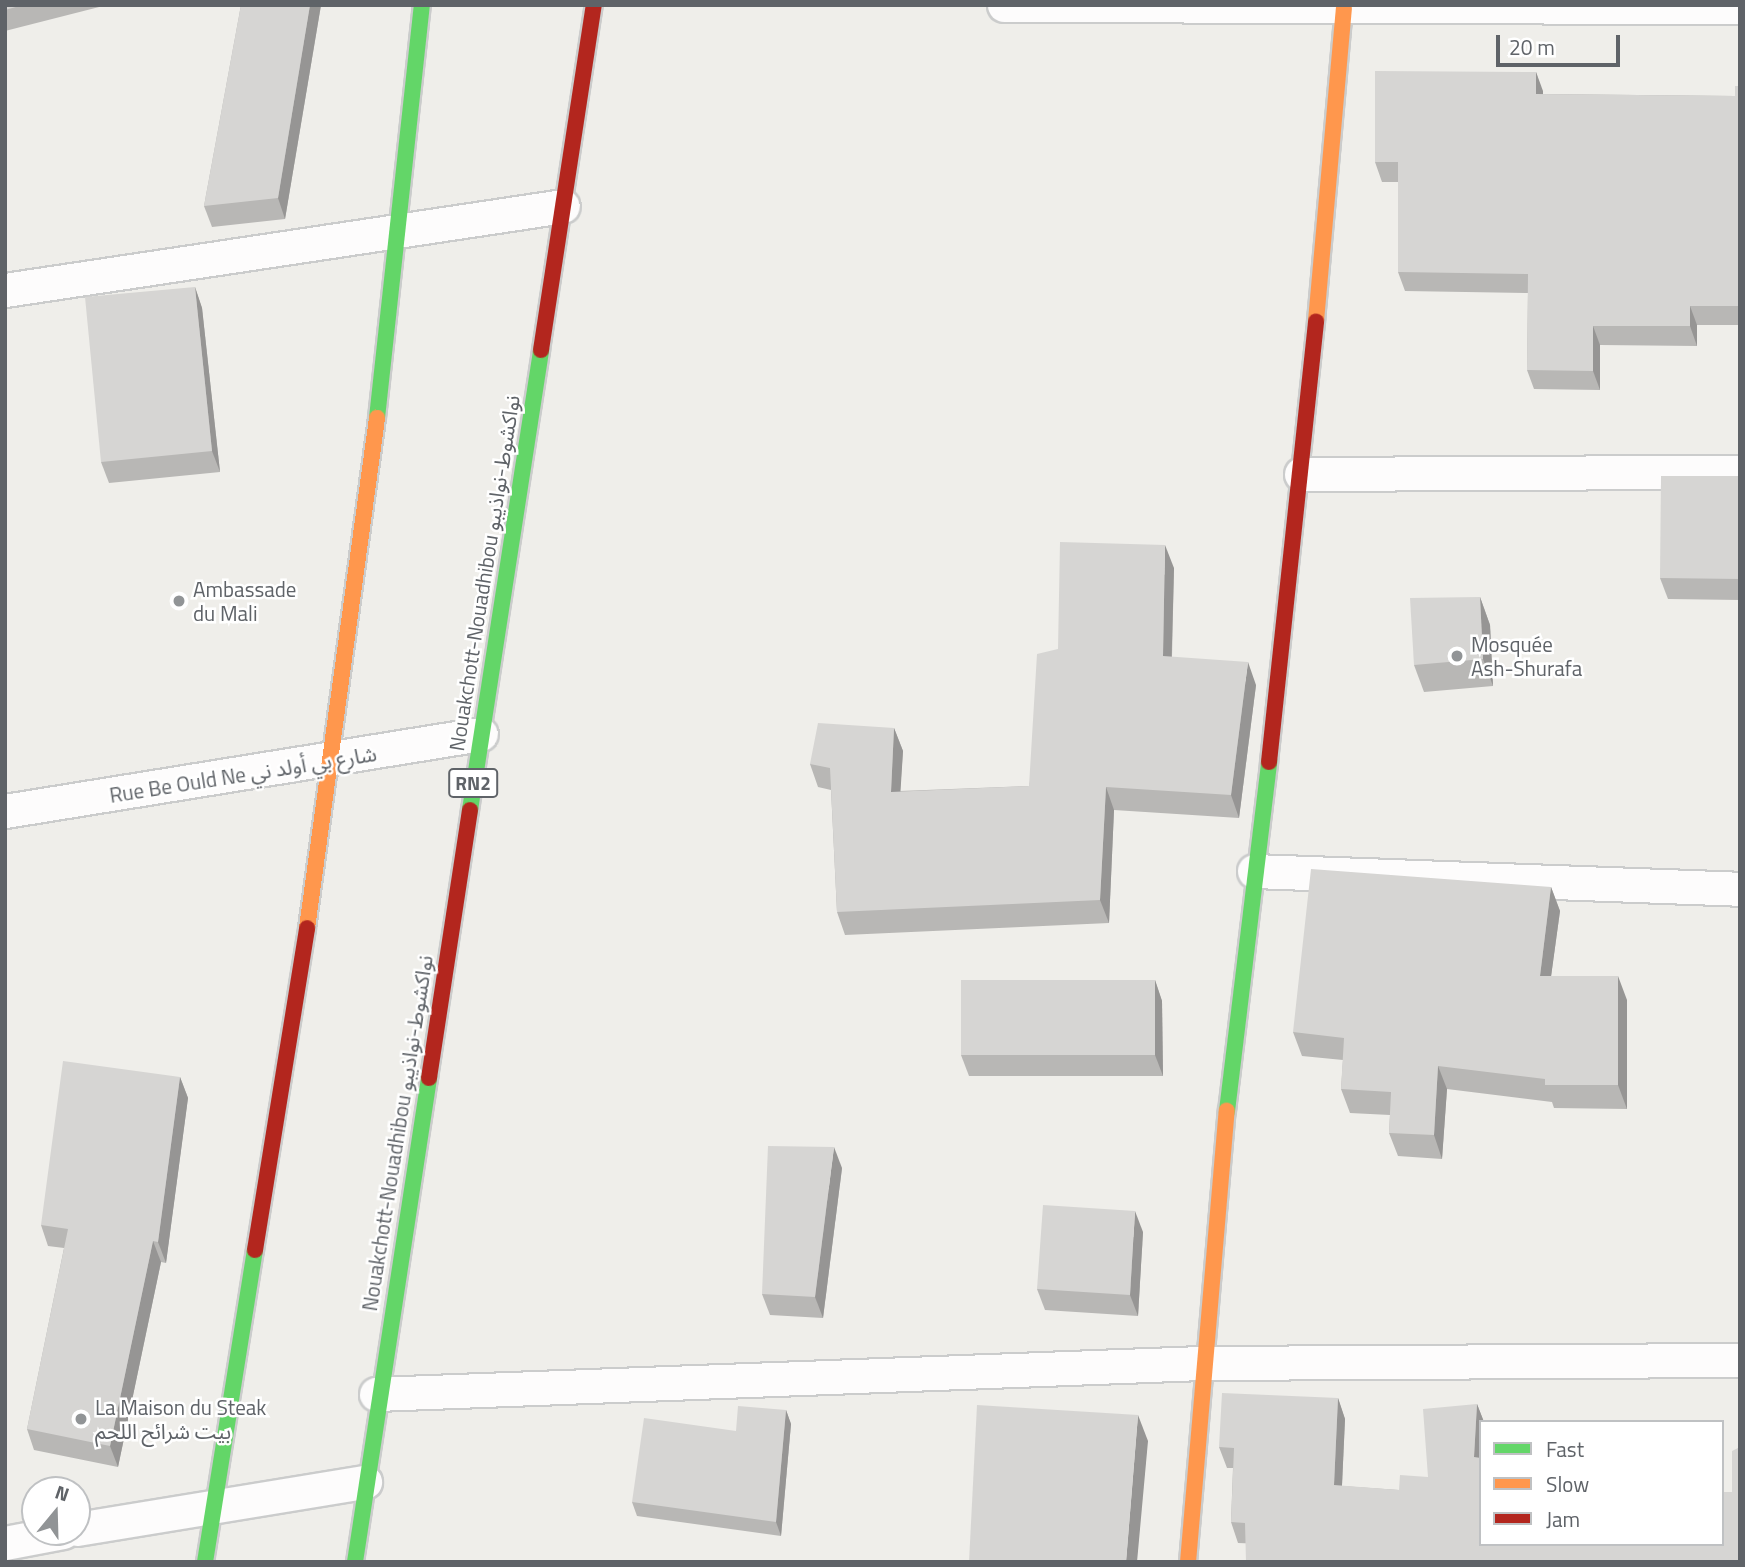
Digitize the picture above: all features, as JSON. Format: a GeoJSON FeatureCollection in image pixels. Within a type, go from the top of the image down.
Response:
{"type":"FeatureCollection","features":[{"type":"Feature","properties":{"kind":"main road"},"geometry":{"type":"LineString","coordinates":[[205,1562],[219,1502],[334,760],[401,231],[422,5]]}},
{"type":"Feature","properties":{"kind":"main road","name":"Nouakchott-Nouadhibou نواكشوط-نواذيبو"},"geometry":{"type":"LineString","coordinates":[[355,1562],[376,1394],[594,5]]}},
{"type":"Feature","properties":{"kind":"main road"},"geometry":{"type":"LineString","coordinates":[[1188,1562],[1201,1363],[1254,871],[1301,474],[1344,8]]}},
{"type":"Feature","properties":{"kind":"street"},"geometry":{"type":"LineString","coordinates":[[1004,5],[1740,7]]}},
{"type":"Feature","properties":{"kind":"street"},"geometry":{"type":"LineString","coordinates":[[5,290],[563,206]]}},
{"type":"Feature","properties":{"kind":"street"},"geometry":{"type":"LineString","coordinates":[[1301,474],[1740,472]]}},
{"type":"Feature","properties":{"kind":"street","name":"Rue Be Ould Ne شارع بي أولد ني"},"geometry":{"type":"LineString","coordinates":[[5,811],[334,760],[481,734]]}},
{"type":"Feature","properties":{"kind":"street"},"geometry":{"type":"LineString","coordinates":[[1254,871],[1740,888]]}},
{"type":"Feature","properties":{"kind":"street"},"geometry":{"type":"LineString","coordinates":[[376,1394],[1201,1363],[1740,1360]]}},
{"type":"Feature","properties":{"kind":"street"},"geometry":{"type":"LineString","coordinates":[[91,1526],[219,1502],[365,1482]]}},
{"type":"Feature","properties":{"kind":"building"},"geometry":{"type":"Polygon","coordinates":[[[5,5],[23,5],[5,10],[5,5]]]}},
{"type":"Feature","properties":{"kind":"building"},"geometry":{"type":"Polygon","coordinates":[[[241,5],[310,5],[278,198],[204,206],[241,5]]]}},
{"type":"Feature","properties":{"kind":"building"},"geometry":{"type":"Polygon","coordinates":[[[1375,71],[1536,72],[1536,94],[1735,96],[1735,86],[1740,86],[1740,306],[1690,306],[1690,326],[1593,326],[1593,371],[1527,370],[1528,274],[1398,272],[1398,162],[1375,162],[1375,71]]]}},
{"type":"Feature","properties":{"kind":"building"},"geometry":{"type":"Polygon","coordinates":[[[195,287],[212,451],[101,462],[85,297],[195,287]]]}},
{"type":"Feature","properties":{"kind":"building"},"geometry":{"type":"Polygon","coordinates":[[[1661,476],[1740,476],[1740,579],[1660,578],[1661,476]]]}},
{"type":"Feature","properties":{"kind":"building"},"geometry":{"type":"Polygon","coordinates":[[[1060,542],[1165,545],[1163,656],[1248,662],[1231,795],[1106,787],[1100,900],[837,912],[830,768],[810,764],[818,723],[894,728],[891,792],[1029,786],[1037,654],[1058,649],[1060,542]]]}},
{"type":"Feature","properties":{"kind":"building"},"geometry":{"type":"Polygon","coordinates":[[[1480,597],[1483,659],[1414,665],[1410,598],[1480,597]]]}},
{"type":"Feature","properties":{"kind":"building"},"geometry":{"type":"Polygon","coordinates":[[[1311,869],[1551,887],[1540,976],[1618,976],[1618,1085],[1545,1085],[1545,1079],[1438,1066],[1434,1135],[1389,1133],[1391,1092],[1341,1089],[1344,1038],[1293,1032],[1311,869]]]}},
{"type":"Feature","properties":{"kind":"building"},"geometry":{"type":"Polygon","coordinates":[[[961,980],[1155,980],[1155,1055],[961,1055],[961,980]]]}},
{"type":"Feature","properties":{"kind":"building"},"geometry":{"type":"Polygon","coordinates":[[[63,1061],[180,1077],[158,1242],[153,1241],[110,1446],[27,1429],[68,1229],[41,1225],[63,1061]]]}},
{"type":"Feature","properties":{"kind":"building"},"geometry":{"type":"Polygon","coordinates":[[[768,1146],[834,1147],[815,1297],[762,1294],[768,1146]]]}},
{"type":"Feature","properties":{"kind":"building"},"geometry":{"type":"Polygon","coordinates":[[[1043,1205],[1135,1211],[1130,1295],[1037,1289],[1043,1205]]]}},
{"type":"Feature","properties":{"kind":"building"},"geometry":{"type":"Polygon","coordinates":[[[1222,1393],[1338,1398],[1334,1485],[1399,1490],[1400,1475],[1428,1477],[1423,1409],[1477,1404],[1474,1457],[1479,1458],[1479,1546],[1724,1546],[1724,1492],[1732,1492],[1732,1451],[1740,1447],[1740,1562],[1246,1562],[1245,1523],[1231,1522],[1234,1448],[1219,1447],[1222,1393]]]}},
{"type":"Feature","properties":{"kind":"building"},"geometry":{"type":"Polygon","coordinates":[[[977,1405],[1138,1415],[1126,1562],[969,1562],[977,1405]]]}},
{"type":"Feature","properties":{"kind":"building"},"geometry":{"type":"Polygon","coordinates":[[[738,1406],[786,1410],[776,1522],[632,1502],[644,1418],[736,1431],[738,1406]]]}},
{"type":"Feature","properties":{"kind":"traffic: fast"},"geometry":{"type":"LineString","coordinates":[[377,418],[422,5]]}},
{"type":"Feature","properties":{"kind":"traffic: fast"},"geometry":{"type":"LineString","coordinates":[[470,810],[541,350]]}},
{"type":"Feature","properties":{"kind":"traffic: fast"},"geometry":{"type":"LineString","coordinates":[[1227,1111],[1269,762]]}},
{"type":"Feature","properties":{"kind":"traffic: fast"},"geometry":{"type":"LineString","coordinates":[[355,1562],[429,1078]]}},
{"type":"Feature","properties":{"kind":"traffic: fast"},"geometry":{"type":"LineString","coordinates":[[205,1562],[255,1250]]}},
{"type":"Feature","properties":{"kind":"traffic: slow"},"geometry":{"type":"LineString","coordinates":[[1316,321],[1344,8]]}},
{"type":"Feature","properties":{"kind":"traffic: slow"},"geometry":{"type":"LineString","coordinates":[[307,928],[377,418]]}},
{"type":"Feature","properties":{"kind":"traffic: slow"},"geometry":{"type":"LineString","coordinates":[[1188,1562],[1227,1111]]}},
{"type":"Feature","properties":{"kind":"traffic: jam"},"geometry":{"type":"LineString","coordinates":[[541,350],[594,5]]}},
{"type":"Feature","properties":{"kind":"traffic: jam"},"geometry":{"type":"LineString","coordinates":[[1269,762],[1316,321]]}},
{"type":"Feature","properties":{"kind":"traffic: jam"},"geometry":{"type":"LineString","coordinates":[[429,1078],[470,810]]}},
{"type":"Feature","properties":{"kind":"traffic: jam"},"geometry":{"type":"LineString","coordinates":[[255,1250],[307,928]]}},
{"type":"Feature","properties":{"kind":"place","name":"Ambassade du Mali"},"geometry":{"type":"Point","coordinates":[179,601]}},
{"type":"Feature","properties":{"kind":"place","name":"Mosquée Ash-Shurafa"},"geometry":{"type":"Point","coordinates":[1457,656]}},
{"type":"Feature","properties":{"kind":"place","name":"La Maison du Steak بيت شرائح اللحم"},"geometry":{"type":"Point","coordinates":[81,1419]}}]}
